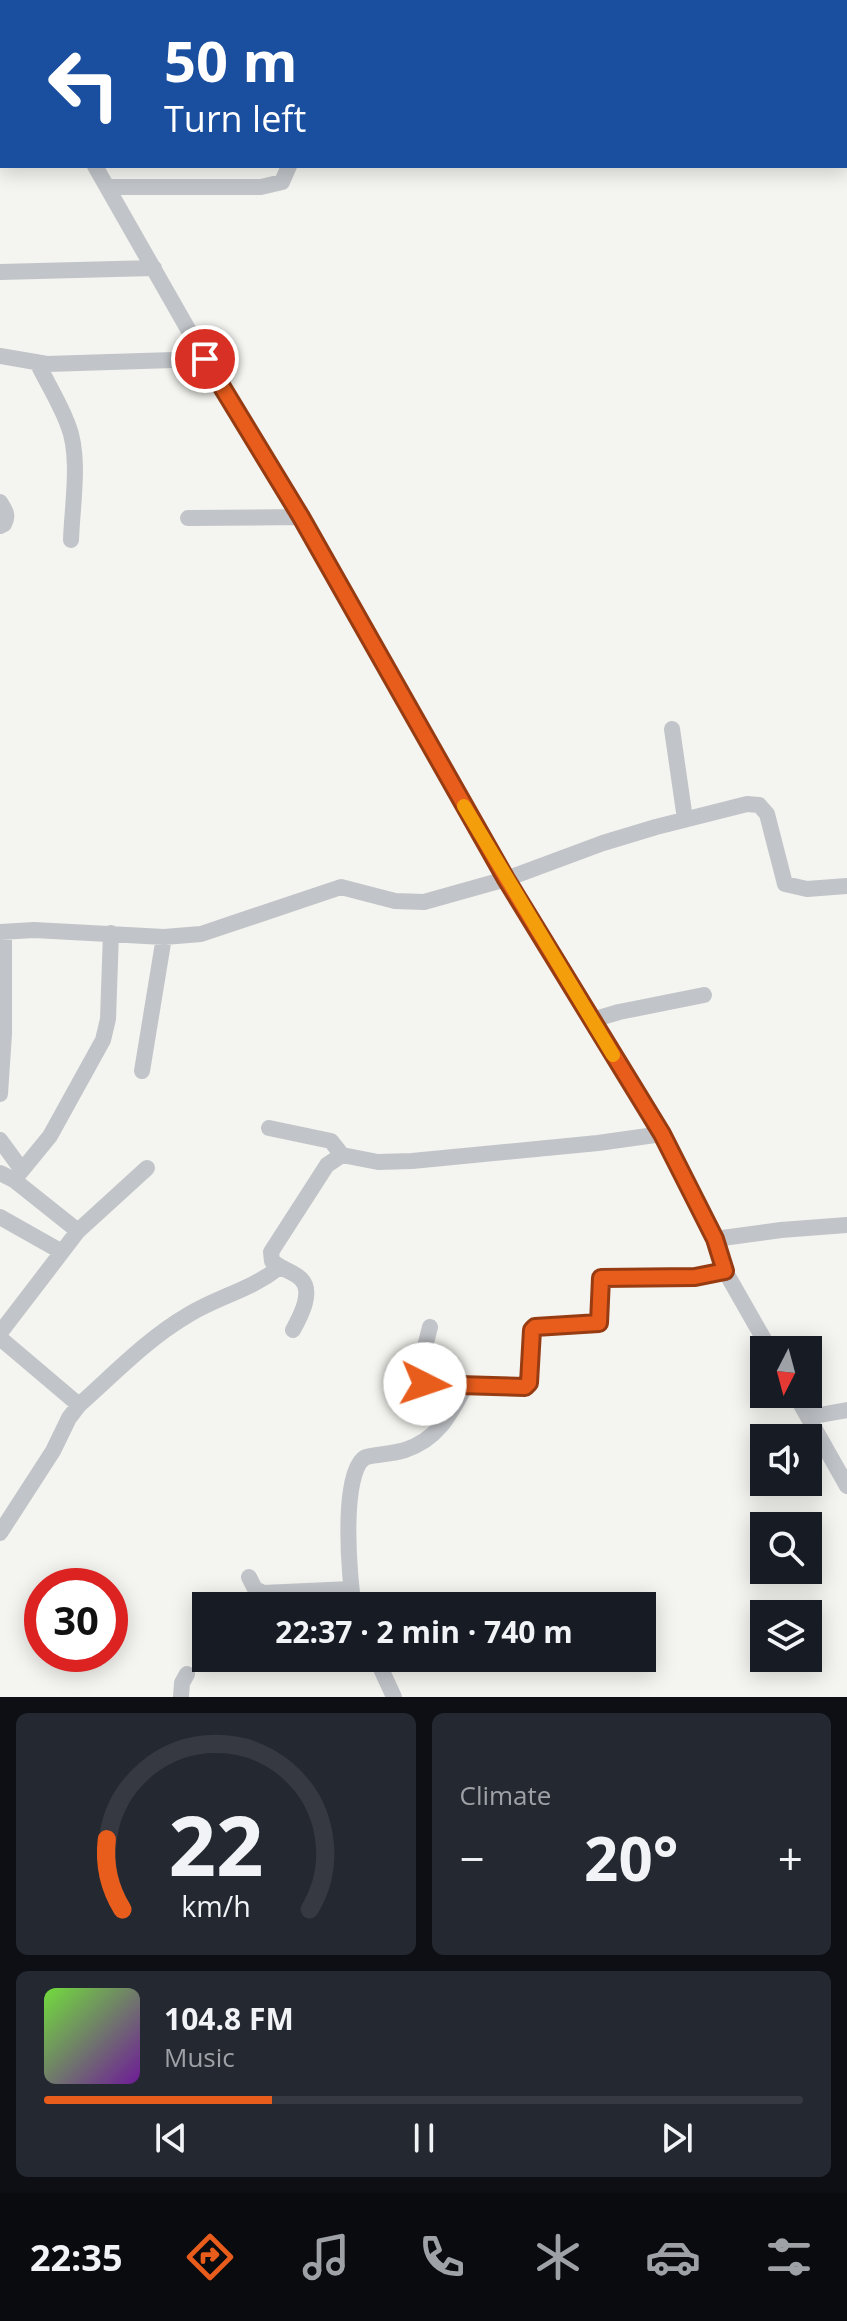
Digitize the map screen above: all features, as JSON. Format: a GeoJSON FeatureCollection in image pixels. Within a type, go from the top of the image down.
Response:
{"type":"FeatureCollection","features":[{"type":"Feature","properties":{"kind":"street"},"geometry":{"type":"LineString","coordinates":[[96,168],[205,359],[301,517],[506,879],[662,1134],[715,1239],[725,1271],[762,1336]]}},
{"type":"Feature","properties":{"kind":"street"},"geometry":{"type":"LineString","coordinates":[[107,187],[261,187],[282,182],[288,168]]}},
{"type":"Feature","properties":{"kind":"street"},"geometry":{"type":"LineString","coordinates":[[0,272],[154,268]]}},
{"type":"Feature","properties":{"kind":"street"},"geometry":{"type":"LineString","coordinates":[[0,356],[47,364],[205,359]]}},
{"type":"Feature","properties":{"kind":"street"},"geometry":{"type":"LineString","coordinates":[[37,362],[69,425],[72,438],[71,540]]}},
{"type":"Feature","properties":{"kind":"street"},"geometry":{"type":"LineString","coordinates":[[0,502],[7,514],[4,524],[0,526]]}},
{"type":"Feature","properties":{"kind":"street"},"geometry":{"type":"LineString","coordinates":[[188,518],[301,517]]}},
{"type":"Feature","properties":{"kind":"street"},"geometry":{"type":"LineString","coordinates":[[672,729],[685,819]]}},
{"type":"Feature","properties":{"kind":"street"},"geometry":{"type":"LineString","coordinates":[[0,1094],[4,1034],[2,932],[34,930],[164,937],[201,934],[341,887],[408,903],[424,902],[506,879],[603,843],[747,804],[759,805],[767,814],[785,884],[807,889],[847,886]]}},
{"type":"Feature","properties":{"kind":"street"},"geometry":{"type":"LineString","coordinates":[[12,1174],[50,1136],[103,1040],[108,1019],[111,933]]}},
{"type":"Feature","properties":{"kind":"street"},"geometry":{"type":"LineString","coordinates":[[142,1071],[164,937]]}},
{"type":"Feature","properties":{"kind":"street"},"geometry":{"type":"LineString","coordinates":[[592,1020],[704,995]]}},
{"type":"Feature","properties":{"kind":"street"},"geometry":{"type":"LineString","coordinates":[[269,1128],[331,1141],[342,1155],[378,1162],[583,1145],[662,1134]]}},
{"type":"Feature","properties":{"kind":"street"},"geometry":{"type":"LineString","coordinates":[[0,1140],[12,1174],[78,1231]]}},
{"type":"Feature","properties":{"kind":"street"},"geometry":{"type":"LineString","coordinates":[[293,1330],[305,1303],[305,1287],[301,1279],[272,1261],[271,1252],[327,1165],[342,1155]]}},
{"type":"Feature","properties":{"kind":"street"},"geometry":{"type":"LineString","coordinates":[[79,1405],[0,1335],[78,1231],[147,1168]]}},
{"type":"Feature","properties":{"kind":"street"},"geometry":{"type":"LineString","coordinates":[[0,1217],[62,1252]]}},
{"type":"Feature","properties":{"kind":"street"},"geometry":{"type":"LineString","coordinates":[[715,1239],[847,1225]]}},
{"type":"Feature","properties":{"kind":"street"},"geometry":{"type":"LineString","coordinates":[[0,1533],[79,1405],[164,1330],[190,1313],[253,1287],[280,1267]]}},
{"type":"Feature","properties":{"kind":"street"},"geometry":{"type":"LineString","coordinates":[[430,1327],[416,1382],[465,1387],[527,1386],[532,1330],[535,1327],[599,1323],[601,1278],[695,1277],[725,1271]]}},
{"type":"Feature","properties":{"kind":"street"},"geometry":{"type":"LineString","coordinates":[[352,1592],[350,1491],[360,1460],[405,1450],[433,1436],[451,1414],[465,1387]]}},
{"type":"Feature","properties":{"kind":"street"},"geometry":{"type":"LineString","coordinates":[[803,1408],[847,1486]]}},
{"type":"Feature","properties":{"kind":"street"},"geometry":{"type":"LineString","coordinates":[[808,1417],[847,1410]]}},
{"type":"Feature","properties":{"kind":"street"},"geometry":{"type":"LineString","coordinates":[[249,1577],[255,1589],[263,1593],[351,1589]]}},
{"type":"Feature","properties":{"kind":"street"},"geometry":{"type":"LineString","coordinates":[[382,1672],[394,1697]]}},
{"type":"Feature","properties":{"kind":"street"},"geometry":{"type":"LineString","coordinates":[[181,1697],[182,1683],[187,1674]]}},
{"type":"Feature","properties":{"kind":"slow traffic"},"geometry":{"type":"LineString","coordinates":[[464,806],[613,1055]]}},
{"type":"Feature","properties":{"kind":"route"},"geometry":{"type":"LineString","coordinates":[[205,359],[301,517],[506,879],[662,1134],[715,1239],[725,1271],[695,1277],[601,1278],[599,1323],[535,1327],[532,1330],[529,1383],[525,1387],[425,1384]]}}]}
